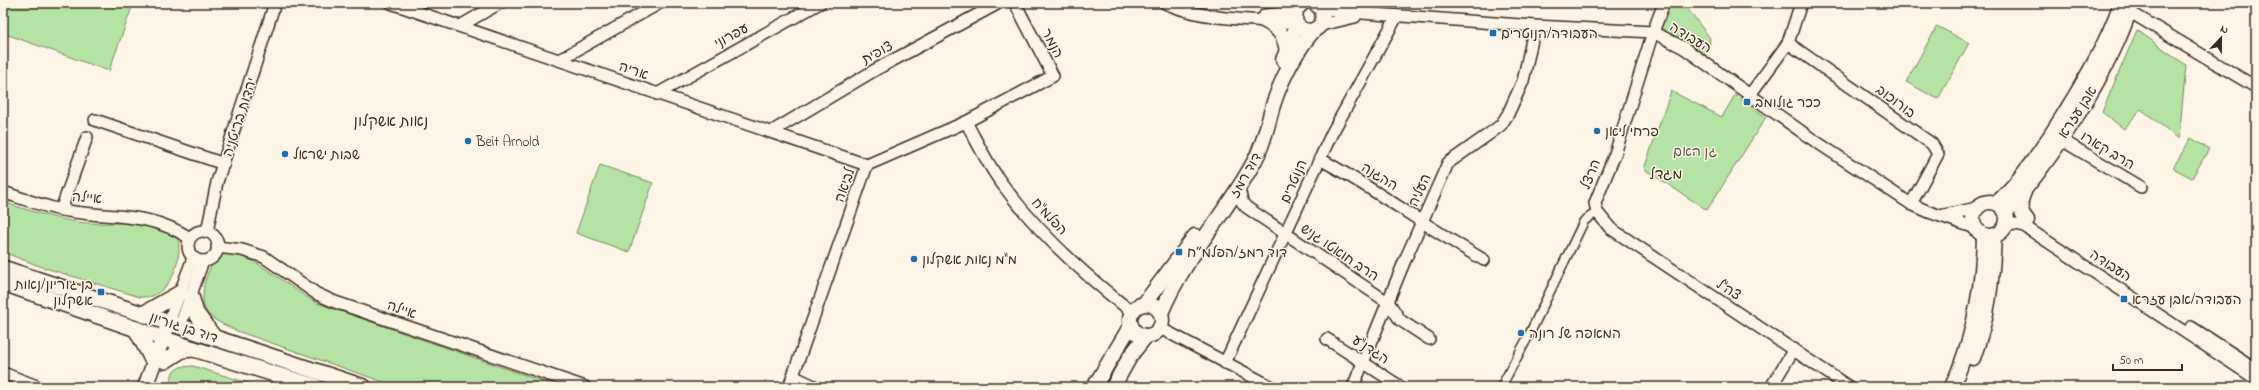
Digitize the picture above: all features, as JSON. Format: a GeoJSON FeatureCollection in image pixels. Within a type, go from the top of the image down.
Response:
{"type":"FeatureCollection","features":[{"type":"Feature","properties":{"kind":"main road","name":"דוד בן גוריון"},"geometry":{"type":"LineString","coordinates":[[3,268],[364,387]]}},
{"type":"Feature","properties":{"kind":"main road","name":"דוד בן גוריון"},"geometry":{"type":"LineString","coordinates":[[3,283],[168,340],[316,387]]}},
{"type":"Feature","properties":{"kind":"main road"},"geometry":{"type":"LineString","coordinates":[[143,314],[186,294],[196,313],[213,336]]}},
{"type":"Feature","properties":{"kind":"main road"},"geometry":{"type":"LineString","coordinates":[[136,329],[160,362],[182,350],[194,348]]}},
{"type":"Feature","properties":{"kind":"street","name":"יהדות בריטניה"},"geometry":{"type":"LineString","coordinates":[[206,232],[217,182],[275,3]]}},
{"type":"Feature","properties":{"kind":"street","name":"אריה"},"geometry":{"type":"LineString","coordinates":[[391,3],[867,165]]}},
{"type":"Feature","properties":{"kind":"street"},"geometry":{"type":"LineString","coordinates":[[460,26],[500,3]]}},
{"type":"Feature","properties":{"kind":"street"},"geometry":{"type":"LineString","coordinates":[[559,60],[660,3]]}},
{"type":"Feature","properties":{"kind":"street","name":"עפרוני"},"geometry":{"type":"LineString","coordinates":[[657,94],[820,3]]}},
{"type":"Feature","properties":{"kind":"street","name":"צופית"},"geometry":{"type":"LineString","coordinates":[[771,132],[875,70],[999,3]]}},
{"type":"Feature","properties":{"kind":"street","name":"הנמר"},"geometry":{"type":"LineString","coordinates":[[1015,3],[1053,76]]}},
{"type":"Feature","properties":{"kind":"street"},"geometry":{"type":"LineString","coordinates":[[1165,3],[1176,8],[1208,16],[1296,24],[1305,30],[1317,28],[1324,17],[1319,6]]}},
{"type":"Feature","properties":{"kind":"street"},"geometry":{"type":"LineString","coordinates":[[1340,3],[1353,12]]}},
{"type":"Feature","properties":{"kind":"street","name":"הרצל"},"geometry":{"type":"LineString","coordinates":[[1501,387],[1529,335],[1584,222],[1597,212],[1595,203],[1615,154],[1653,32],[1664,3]]}},
{"type":"Feature","properties":{"kind":"street"},"geometry":{"type":"LineString","coordinates":[[1749,96],[1788,43],[1800,6],[1797,3]]}},
{"type":"Feature","properties":{"kind":"street"},"geometry":{"type":"LineString","coordinates":[[1235,18],[1286,13],[1300,6]]}},
{"type":"Feature","properties":{"kind":"street"},"geometry":{"type":"LineString","coordinates":[[1296,24],[1294,16],[1300,6]]}},
{"type":"Feature","properties":{"kind":"street","name":"העבודה"},"geometry":{"type":"LineString","coordinates":[[1319,6],[1353,12],[1384,15],[1535,26],[1653,32],[1684,48],[1749,96],[1911,204],[1985,233]]}},
{"type":"Feature","properties":{"kind":"street"},"geometry":{"type":"LineString","coordinates":[[2128,6],[2255,84]]}},
{"type":"Feature","properties":{"kind":"street","name":"אבן עזרא"},"geometry":{"type":"LineString","coordinates":[[2004,214],[2026,188],[2100,77],[2128,6]]}},
{"type":"Feature","properties":{"kind":"street","name":"אבן עזרא"},"geometry":{"type":"LineString","coordinates":[[2004,214],[2014,186],[2030,165],[2090,72],[2128,6]]}},
{"type":"Feature","properties":{"kind":"street","name":"העבודה"},"geometry":{"type":"LineString","coordinates":[[1317,28],[1350,17],[1384,15]]}},
{"type":"Feature","properties":{"kind":"street","name":"הנוטרים"},"geometry":{"type":"LineString","coordinates":[[1225,363],[1332,133],[1397,16]]}},
{"type":"Feature","properties":{"kind":"street"},"geometry":{"type":"LineString","coordinates":[[1264,20],[1277,27],[1281,32],[1285,38],[1287,52]]}},
{"type":"Feature","properties":{"kind":"street","name":"דוד רמז"},"geometry":{"type":"LineString","coordinates":[[1144,304],[1220,200],[1245,163],[1256,137],[1273,83],[1287,52],[1296,24]]}},
{"type":"Feature","properties":{"kind":"street","name":"העליה"},"geometry":{"type":"LineString","coordinates":[[1353,387],[1421,222],[1448,163],[1501,125],[1508,114],[1523,81],[1531,52],[1535,26]]}},
{"type":"Feature","properties":{"kind":"street","name":"דוד רמז"},"geometry":{"type":"LineString","coordinates":[[1161,313],[1177,278],[1239,188],[1261,146],[1274,102],[1290,65],[1317,28]]}},
{"type":"Feature","properties":{"kind":"street","name":"בורוכוב"},"geometry":{"type":"LineString","coordinates":[[1788,43],[1932,144],[1938,154],[1911,204]]}},
{"type":"Feature","properties":{"kind":"street","name":"לביאה"},"geometry":{"type":"LineString","coordinates":[[789,387],[867,165],[966,122],[1053,76]]}},
{"type":"Feature","properties":{"kind":"street"},"geometry":{"type":"LineString","coordinates":[[95,120],[224,164]]}},
{"type":"Feature","properties":{"kind":"street","name":"הפלמ\"ח"},"geometry":{"type":"LineString","coordinates":[[966,122],[999,179],[1024,212],[1132,319]]}},
{"type":"Feature","properties":{"kind":"street"},"geometry":{"type":"LineString","coordinates":[[61,210],[87,137]]}},
{"type":"Feature","properties":{"kind":"street","name":"הרב קארו"},"geometry":{"type":"LineString","coordinates":[[2060,139],[2141,187]]}},
{"type":"Feature","properties":{"kind":"street","name":"ההגנה"},"geometry":{"type":"LineString","coordinates":[[1320,159],[1391,200],[1421,222],[1484,260]]}},
{"type":"Feature","properties":{"kind":"street","name":"הרב חואטו גניש"},"geometry":{"type":"LineString","coordinates":[[1239,188],[1242,202],[1246,207],[1388,303],[1400,320],[1429,339]]}},
{"type":"Feature","properties":{"kind":"street"},"geometry":{"type":"LineString","coordinates":[[2026,188],[2020,204],[2021,210],[2027,220]]}},
{"type":"Feature","properties":{"kind":"street","name":"איילה"},"geometry":{"type":"LineString","coordinates":[[3,192],[61,210],[136,217],[169,226],[190,238]]}},
{"type":"Feature","properties":{"kind":"street"},"geometry":{"type":"LineString","coordinates":[[1939,216],[1977,208],[1986,202],[2004,214],[2004,230],[1985,233]]}},
{"type":"Feature","properties":{"kind":"street"},"geometry":{"type":"LineString","coordinates":[[1962,387],[1981,336],[1991,296],[1985,233],[1973,218],[1977,208]]}},
{"type":"Feature","properties":{"kind":"street","name":"צה\"ל"},"geometry":{"type":"LineString","coordinates":[[1597,212],[1610,228],[1850,387]]}},
{"type":"Feature","properties":{"kind":"street","name":"העבודה"},"geometry":{"type":"LineString","coordinates":[[2004,214],[2027,220],[2255,374]]}},
{"type":"Feature","properties":{"kind":"street","name":"העבודה"},"geometry":{"type":"LineString","coordinates":[[2004,214],[2016,224],[2024,226],[2255,374]]}},
{"type":"Feature","properties":{"kind":"street"},"geometry":{"type":"LineString","coordinates":[[197,232],[206,232],[214,237],[218,247],[213,257],[198,259],[188,249],[190,238],[197,232]]}},
{"type":"Feature","properties":{"kind":"street"},"geometry":{"type":"LineString","coordinates":[[1952,387],[1972,332],[1980,299],[1984,266],[1985,233]]}},
{"type":"Feature","properties":{"kind":"street","name":"איילה"},"geometry":{"type":"LineString","coordinates":[[218,247],[242,250],[264,257],[317,294],[335,302],[586,387]]}},
{"type":"Feature","properties":{"kind":"street"},"geometry":{"type":"LineString","coordinates":[[155,387],[160,362],[198,259]]}},
{"type":"Feature","properties":{"kind":"street"},"geometry":{"type":"LineString","coordinates":[[1094,387],[1132,319],[1144,304],[1154,306],[1161,313],[1162,323],[1160,328],[1154,334],[1146,336],[1137,333],[1132,319]]}},
{"type":"Feature","properties":{"kind":"street"},"geometry":{"type":"LineString","coordinates":[[1160,328],[1272,387]]}},
{"type":"Feature","properties":{"kind":"street"},"geometry":{"type":"LineString","coordinates":[[1113,387],[1131,355],[1146,336]]}},
{"type":"Feature","properties":{"kind":"street","name":"הגדנ\"ע"},"geometry":{"type":"LineString","coordinates":[[1327,339],[1398,385]]}},
{"type":"Feature","properties":{"kind":"street"},"geometry":{"type":"LineString","coordinates":[[1771,387],[1794,349]]}},
{"type":"Feature","properties":{"kind":"street"},"geometry":{"type":"LineString","coordinates":[[145,387],[160,362]]}},
{"type":"Feature","properties":{"kind":"street"},"geometry":{"type":"LineString","coordinates":[[3,373],[39,387]]}},
{"type":"Feature","properties":{"kind":"street"},"geometry":{"type":"LineString","coordinates":[[2247,387],[2255,374]]}},
{"type":"Feature","properties":{"kind":"street"},"geometry":{"type":"LineString","coordinates":[[793,376],[816,387]]}},
{"type":"Feature","properties":{"kind":"green space"},"geometry":{"type":"Polygon","coordinates":[[[3,3],[119,3],[132,7],[109,71],[3,33],[3,3]]]}},
{"type":"Feature","properties":{"kind":"green space"},"geometry":{"type":"Polygon","coordinates":[[[1668,3],[1683,3],[1710,38],[1709,48],[1701,56],[1658,29],[1668,3]]]}},
{"type":"Feature","properties":{"kind":"green space"},"geometry":{"type":"Polygon","coordinates":[[[1937,26],[1969,43],[1938,99],[1906,82],[1937,26]]]}},
{"type":"Feature","properties":{"kind":"green space"},"geometry":{"type":"Polygon","coordinates":[[[2137,30],[2186,65],[2179,139],[2141,109],[2124,129],[2102,112],[2137,30]]]}},
{"type":"Feature","properties":{"kind":"green space","name":"גן האם"},"geometry":{"type":"Polygon","coordinates":[[[1671,91],[1722,117],[1735,95],[1766,117],[1707,210],[1644,169],[1671,91]]]}},
{"type":"Feature","properties":{"kind":"green space"},"geometry":{"type":"Polygon","coordinates":[[[2191,138],[2209,149],[2192,178],[2173,168],[2191,138]]]}},
{"type":"Feature","properties":{"kind":"green space"},"geometry":{"type":"Polygon","coordinates":[[[600,165],[653,183],[629,252],[576,233],[600,165]]]}},
{"type":"Feature","properties":{"kind":"green space"},"geometry":{"type":"Polygon","coordinates":[[[3,202],[40,214],[77,222],[141,224],[153,226],[165,231],[178,239],[179,247],[177,263],[171,279],[159,292],[151,296],[140,297],[42,267],[3,252],[3,202]]]}},
{"type":"Feature","properties":{"kind":"green space"},"geometry":{"type":"Polygon","coordinates":[[[232,252],[244,256],[265,268],[317,303],[559,387],[398,387],[237,331],[209,315],[206,311],[203,296],[205,280],[211,265],[219,253],[232,252]]]}},
{"type":"Feature","properties":{"kind":"green space"},"geometry":{"type":"Polygon","coordinates":[[[193,366],[261,387],[169,387],[173,372],[180,367],[193,366]]]}},
{"type":"Feature","properties":{"kind":"place","name":"העבודה/הנוטרים"},"geometry":{"type":"Point","coordinates":[1493,33]}},
{"type":"Feature","properties":{"kind":"place","name":"ככר גולומב"},"geometry":{"type":"Point","coordinates":[1747,102]}},
{"type":"Feature","properties":{"kind":"place","name":"פרחי ליאן"},"geometry":{"type":"Point","coordinates":[1597,131]}},
{"type":"Feature","properties":{"kind":"place","name":"Beit Arnold"},"geometry":{"type":"Point","coordinates":[468,141]}},
{"type":"Feature","properties":{"kind":"place","name":"שבות ישראל"},"geometry":{"type":"Point","coordinates":[285,154]}},
{"type":"Feature","properties":{"kind":"place","name":"דוד רמז/הפלמ״ח"},"geometry":{"type":"Point","coordinates":[1179,252]}},
{"type":"Feature","properties":{"kind":"place","name":"מ\"מ נאות אשקלון"},"geometry":{"type":"Point","coordinates":[914,259]}},
{"type":"Feature","properties":{"kind":"place","name":"בן גוריון/נאות אשקלון"},"geometry":{"type":"Point","coordinates":[101,292]}},
{"type":"Feature","properties":{"kind":"place","name":"העבודה/אבן עזרא"},"geometry":{"type":"Point","coordinates":[2124,299]}},
{"type":"Feature","properties":{"kind":"place","name":"המאפה של רונה"},"geometry":{"type":"Point","coordinates":[1521,333]}},
{"type":"Feature","properties":{"kind":"district","name":"נאות אשקלון"},"geometry":{"type":"Point","coordinates":[391,121]}},
{"type":"Feature","properties":{"kind":"district","name":"מגדל"},"geometry":{"type":"Point","coordinates":[1666,174]}}]}
